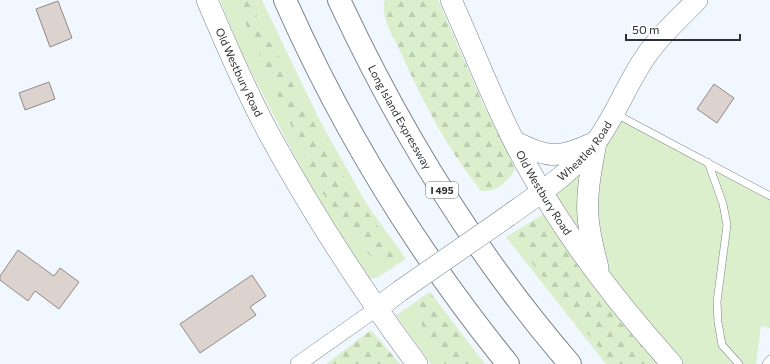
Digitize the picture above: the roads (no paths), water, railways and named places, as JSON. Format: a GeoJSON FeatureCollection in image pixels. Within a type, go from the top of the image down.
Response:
{"type":"FeatureCollection","features":[{"type":"Feature","properties":{"kind":"highway"},"geometry":{"type":"LineString","coordinates":[[285,0],[319,73],[372,169],[436,268],[465,309],[508,364]]}},
{"type":"Feature","properties":{"kind":"highway","name":"Long Island Expressway"},"geometry":{"type":"LineString","coordinates":[[339,0],[402,125],[462,223],[525,308],[570,364]]}},
{"type":"Feature","properties":{"kind":"main road","name":"Old Westbury Road"},"geometry":{"type":"LineString","coordinates":[[207,0],[268,132],[340,255],[376,309],[416,364]]}},
{"type":"Feature","properties":{"kind":"main road","name":"Old Westbury Road"},"geometry":{"type":"LineString","coordinates":[[451,0],[480,68],[514,141],[542,192],[602,280],[672,364]]}},
{"type":"Feature","properties":{"kind":"main road","name":"Wheatley Road"},"geometry":{"type":"LineString","coordinates":[[376,309],[542,192],[571,168],[596,142],[614,114],[650,50],[664,33],[697,0]]}},
{"type":"Feature","properties":{"kind":"main road"},"geometry":{"type":"LineString","coordinates":[[514,141],[534,152],[546,155],[572,152],[596,142]]}},
{"type":"Feature","properties":{"kind":"main road"},"geometry":{"type":"LineString","coordinates":[[596,142],[588,190],[588,216],[590,239],[602,280]]}},
{"type":"Feature","properties":{"kind":"street"},"geometry":{"type":"LineString","coordinates":[[298,364],[376,309]]}},
{"type":"Feature","properties":{"kind":"lane"},"geometry":{"type":"LineString","coordinates":[[614,114],[708,162],[770,196]]}},
{"type":"Feature","properties":{"kind":"lane"},"geometry":{"type":"LineString","coordinates":[[708,162],[723,204],[727,225],[717,302],[718,322],[722,345],[739,364]]}},
{"type":"Feature","properties":{"kind":"lane"},"geometry":{"type":"LineString","coordinates":[[766,364],[770,359]]}}]}
